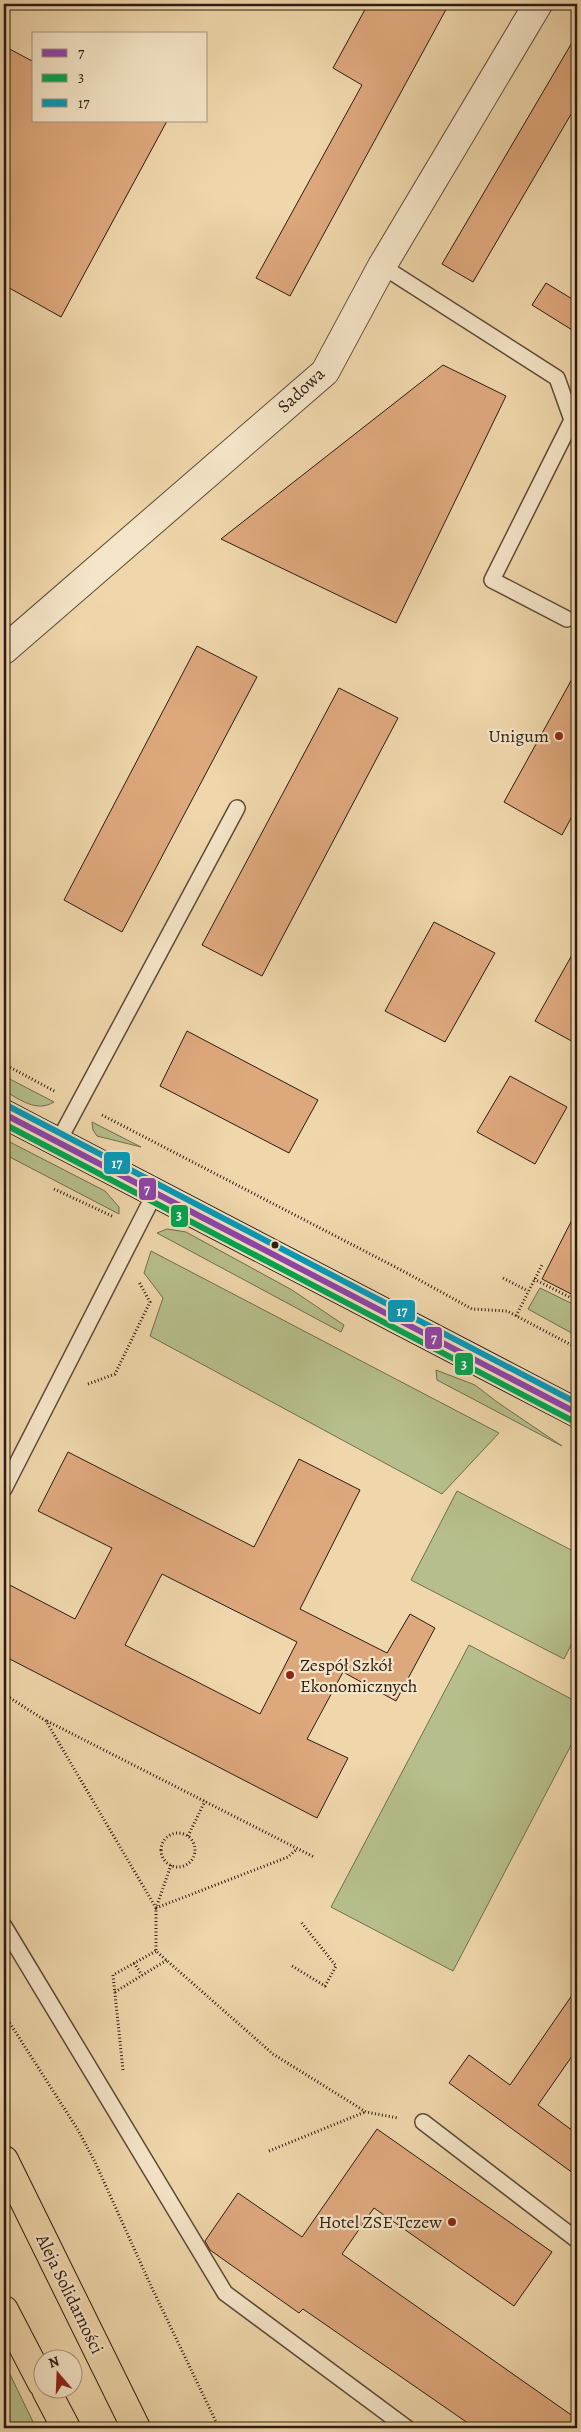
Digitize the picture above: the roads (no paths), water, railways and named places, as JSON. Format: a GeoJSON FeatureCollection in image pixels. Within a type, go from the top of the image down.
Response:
{"type":"FeatureCollection","features":[{"type":"Feature","properties":{"kind":"main road","name":"Aleja Solidarności"},"geometry":{"type":"LineString","coordinates":[[4,2160],[136,2428]]}},
{"type":"Feature","properties":{"kind":"main road"},"geometry":{"type":"LineString","coordinates":[[4,2310],[32,2364]]}},
{"type":"Feature","properties":{"kind":"main road"},"geometry":{"type":"LineString","coordinates":[[51,2400],[66,2428]]}},
{"type":"Feature","properties":{"kind":"street","name":"Sadowa"},"geometry":{"type":"LineString","coordinates":[[4,650],[325,372],[382,266],[538,4]]}},
{"type":"Feature","properties":{"kind":"street"},"geometry":{"type":"LineString","coordinates":[[4,1114],[577,1413]]}},
{"type":"Feature","properties":{"kind":"lane"},"geometry":{"type":"LineString","coordinates":[[382,266],[557,378],[574,422],[492,580],[567,619]]}},
{"type":"Feature","properties":{"kind":"lane"},"geometry":{"type":"LineString","coordinates":[[58,1142],[77,1103],[237,808]]}},
{"type":"Feature","properties":{"kind":"lane"},"geometry":{"type":"LineString","coordinates":[[4,1489],[155,1193]]}},
{"type":"Feature","properties":{"kind":"lane"},"geometry":{"type":"LineString","coordinates":[[4,1926],[225,2293],[407,2428]]}},
{"type":"Feature","properties":{"kind":"lane"},"geometry":{"type":"LineString","coordinates":[[423,2122],[577,2240]]}},
{"type":"Feature","properties":{"kind":"place","name":"Unigum"},"geometry":{"type":"Point","coordinates":[559,736]}},
{"type":"Feature","properties":{"kind":"place","name":"Zespół Szkół Ekonomicznych"},"geometry":{"type":"Point","coordinates":[290,1675]}},
{"type":"Feature","properties":{"kind":"place","name":"Hotel ZSE Tczew"},"geometry":{"type":"Point","coordinates":[452,2222]}}]}
